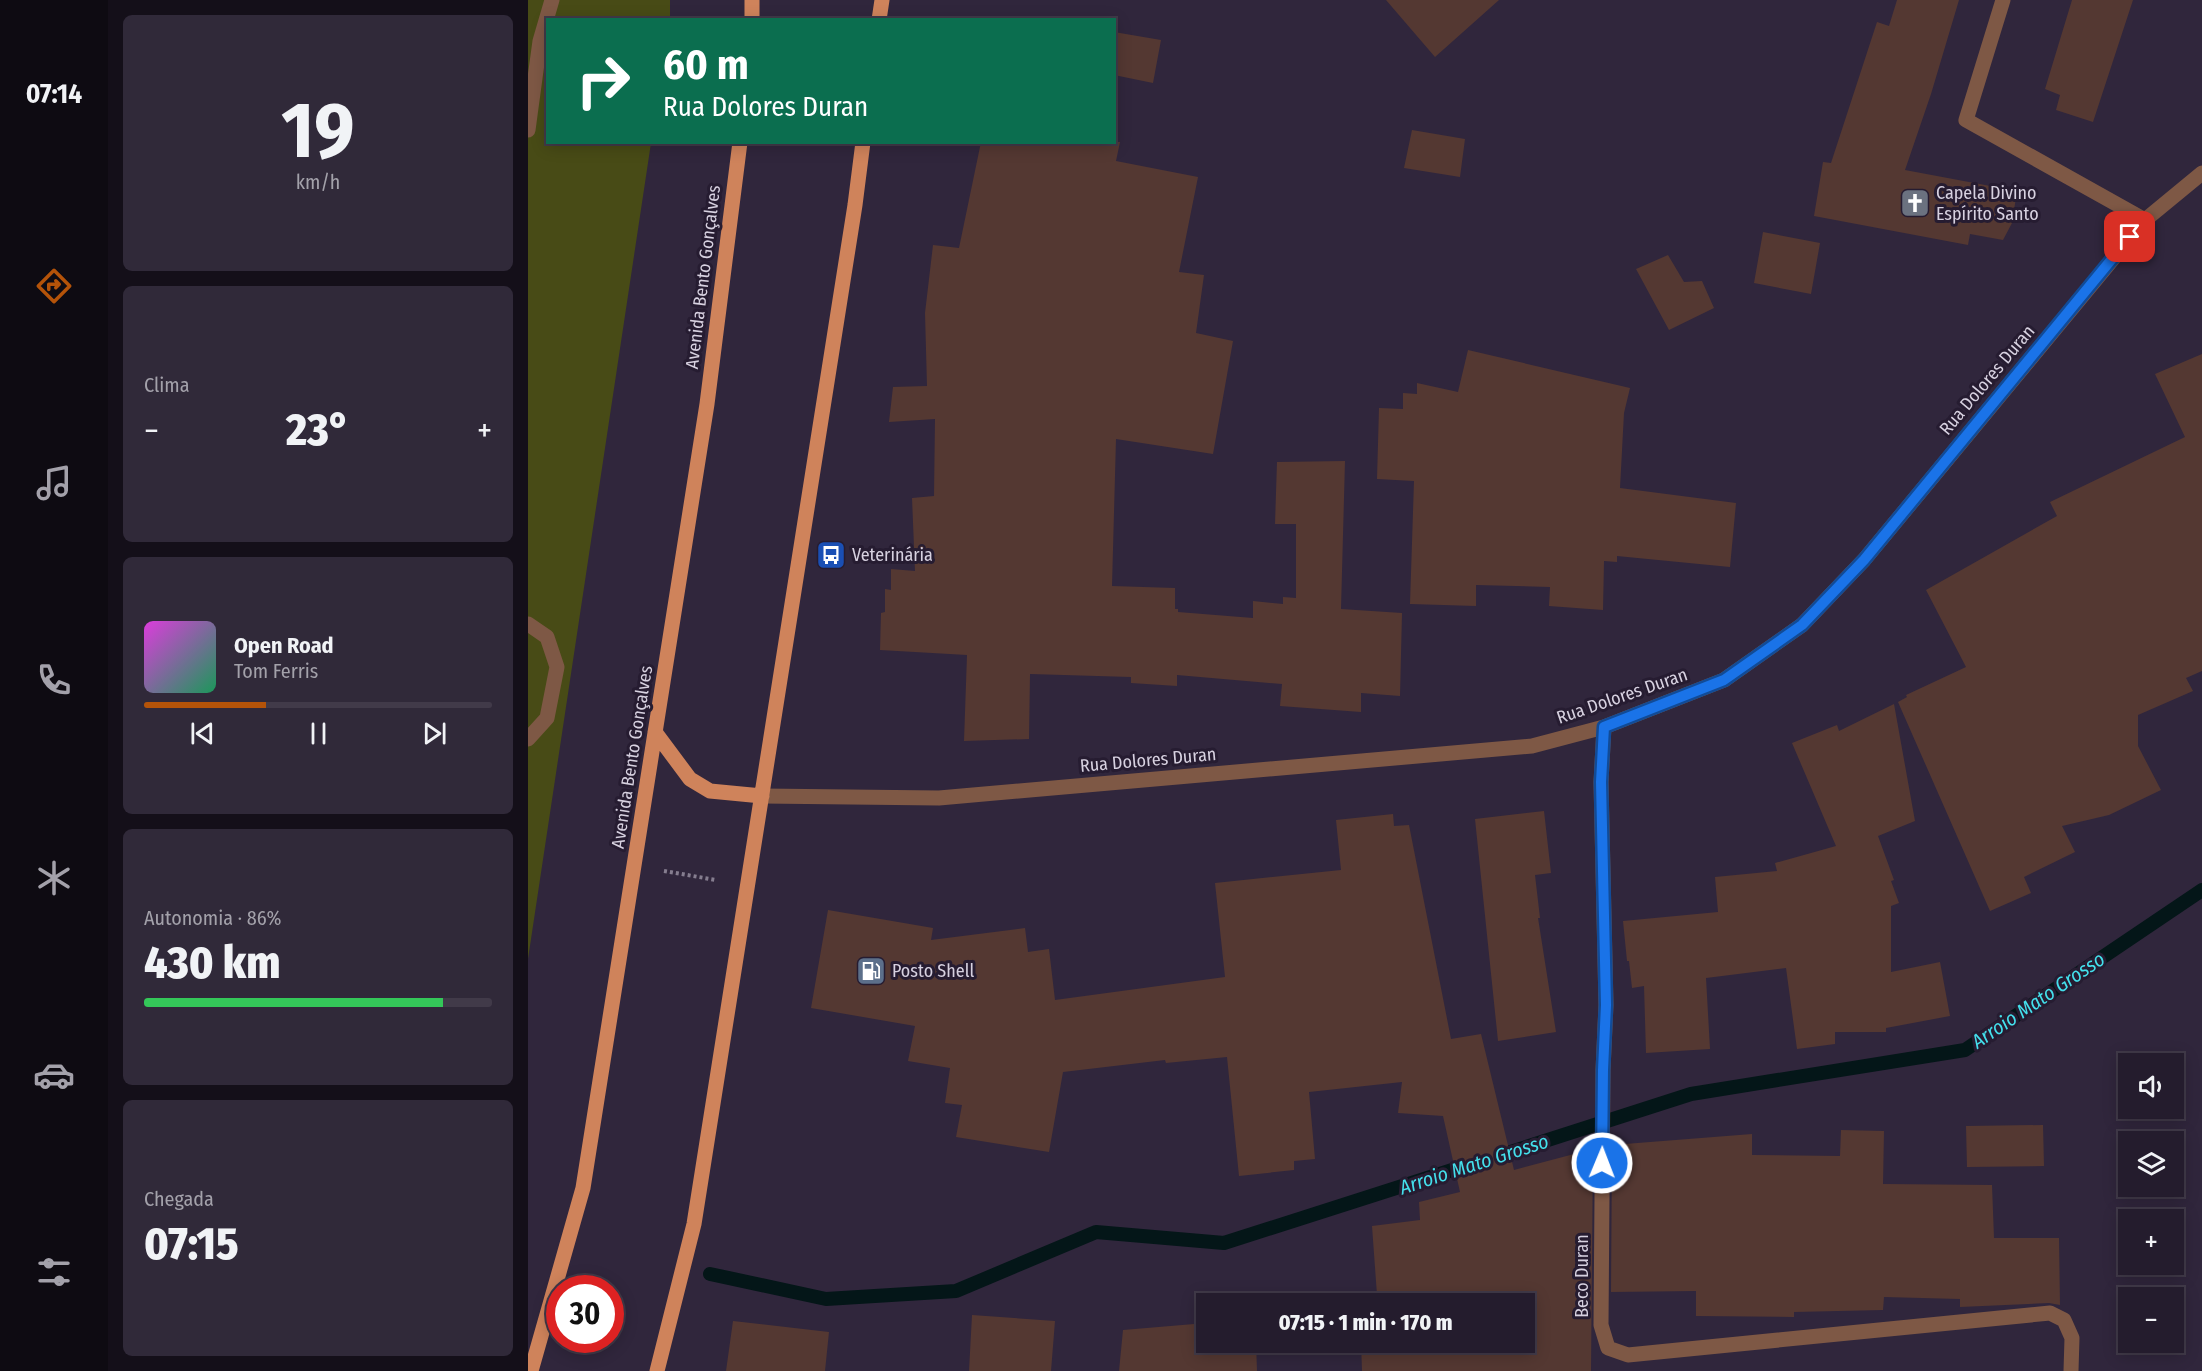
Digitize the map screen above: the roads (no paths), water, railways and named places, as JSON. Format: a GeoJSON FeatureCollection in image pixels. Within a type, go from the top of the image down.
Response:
{"type":"FeatureCollection","features":[{"type":"Feature","properties":{"kind":"main road"},"geometry":{"type":"LineString","coordinates":[[752,0],[752,18]]}},
{"type":"Feature","properties":{"kind":"main road"},"geometry":{"type":"LineString","coordinates":[[879,18],[882,0]]}},
{"type":"Feature","properties":{"kind":"main road","name":"Avenida Bento Gonçalves"},"geometry":{"type":"LineString","coordinates":[[531,1371],[582,1188],[707,404],[740,144]]}},
{"type":"Feature","properties":{"kind":"main road"},"geometry":{"type":"LineString","coordinates":[[657,1371],[694,1224],[863,144]]}},
{"type":"Feature","properties":{"kind":"main road"},"geometry":{"type":"LineString","coordinates":[[655,732],[690,779],[710,791],[762,796]]}},
{"type":"Feature","properties":{"kind":"street"},"geometry":{"type":"LineString","coordinates":[[547,18],[552,0]]}},
{"type":"Feature","properties":{"kind":"street"},"geometry":{"type":"LineString","coordinates":[[2003,0],[1966,120],[2145,220]]}},
{"type":"Feature","properties":{"kind":"street"},"geometry":{"type":"LineString","coordinates":[[528,130],[540,41],[546,20]]}},
{"type":"Feature","properties":{"kind":"street","name":"Rua Dolores Duran"},"geometry":{"type":"LineString","coordinates":[[762,796],[939,798],[1532,746],[1604,727],[1724,680],[1802,625],[1864,560],[2145,220],[2202,173]]}},
{"type":"Feature","properties":{"kind":"street"},"geometry":{"type":"LineString","coordinates":[[528,624],[547,637],[557,667],[547,718],[528,739]]}},
{"type":"Feature","properties":{"kind":"street","name":"Beco Duran"},"geometry":{"type":"LineString","coordinates":[[1604,727],[1601,782],[1606,1005],[1600,1325],[1608,1348],[1628,1355],[2050,1313],[2064,1320],[2072,1338],[2071,1371]]}},
{"type":"Feature","properties":{"kind":"waterway","name":"Arroio Mato Grosso"},"geometry":{"type":"LineString","coordinates":[[1492,1158],[1691,1094],[1965,1050],[2202,890]]}},
{"type":"Feature","properties":{"kind":"waterway","name":"Arroio Mato Grosso"},"geometry":{"type":"LineString","coordinates":[[710,1274],[826,1299],[956,1291],[1096,1232],[1224,1243],[1471,1164]]}},
{"type":"Feature","properties":{"kind":"place","name":"Capela Divino Espírito Santo"},"geometry":{"type":"Point","coordinates":[1915,203]}},
{"type":"Feature","properties":{"kind":"place","name":"Veterinária"},"geometry":{"type":"Point","coordinates":[831,555]}},
{"type":"Feature","properties":{"kind":"place","name":"Posto Shell"},"geometry":{"type":"Point","coordinates":[871,971]}}]}
